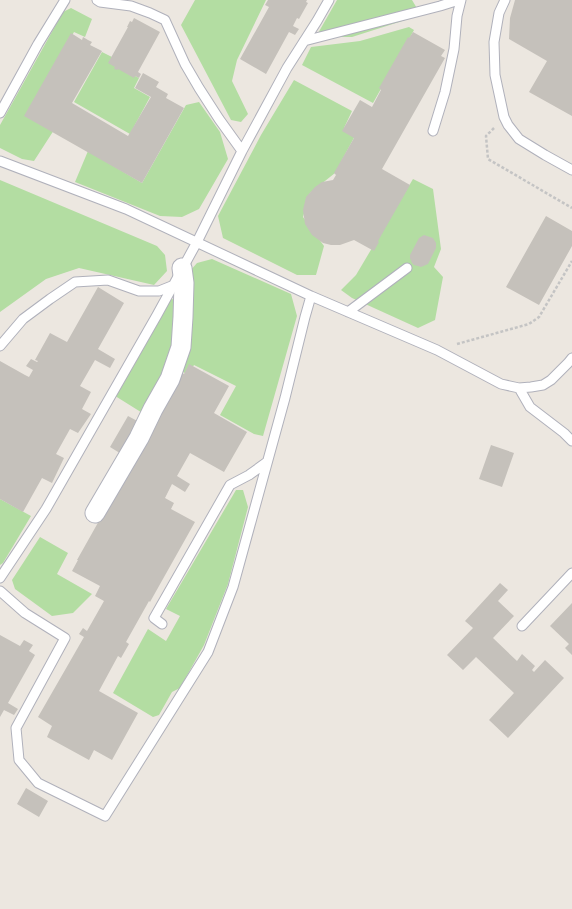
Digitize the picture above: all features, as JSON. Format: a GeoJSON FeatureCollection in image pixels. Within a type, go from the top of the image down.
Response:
{"type":"FeatureCollection","features":[{"type":"Feature","properties":{"kind":"street"},"geometry":{"type":"LineString","coordinates":[[95,513],[139,438],[153,408],[170,379],[180,347],[184,283],[182,268]]}},
{"type":"Feature","properties":{"kind":"lane"},"geometry":{"type":"LineString","coordinates":[[0,113],[38,44],[65,0]]}},
{"type":"Feature","properties":{"kind":"lane"},"geometry":{"type":"LineString","coordinates":[[97,0],[100,2],[131,6],[165,20],[185,64],[199,88],[242,151]]}},
{"type":"Feature","properties":{"kind":"lane"},"geometry":{"type":"LineString","coordinates":[[0,578],[46,509],[174,285],[242,151],[287,68],[329,0]]}},
{"type":"Feature","properties":{"kind":"lane"},"geometry":{"type":"LineString","coordinates":[[304,41],[460,0],[454,49],[445,92],[433,131]]}},
{"type":"Feature","properties":{"kind":"lane"},"geometry":{"type":"LineString","coordinates":[[505,0],[499,12],[494,42],[495,75],[504,117],[508,125],[519,139],[545,156],[572,170]]}},
{"type":"Feature","properties":{"kind":"lane"},"geometry":{"type":"LineString","coordinates":[[0,161],[126,209],[311,296],[437,350],[501,384],[519,388],[543,385],[551,380],[568,364],[572,358]]}},
{"type":"Feature","properties":{"kind":"lane"},"geometry":{"type":"LineString","coordinates":[[348,312],[407,268]]}},
{"type":"Feature","properties":{"kind":"lane"},"geometry":{"type":"LineString","coordinates":[[0,346],[23,319],[75,282],[108,280],[139,291],[160,291],[174,285]]}},
{"type":"Feature","properties":{"kind":"lane"},"geometry":{"type":"LineString","coordinates":[[0,592],[25,613],[65,638],[16,728],[19,760],[38,783],[105,816],[208,652],[233,587],[285,398],[311,296]]}},
{"type":"Feature","properties":{"kind":"lane"},"geometry":{"type":"LineString","coordinates":[[519,388],[530,407],[564,432],[572,441]]}},
{"type":"Feature","properties":{"kind":"lane"},"geometry":{"type":"LineString","coordinates":[[162,624],[154,618],[230,485],[249,475],[267,462]]}},
{"type":"Feature","properties":{"kind":"lane"},"geometry":{"type":"LineString","coordinates":[[522,626],[572,573]]}},
{"type":"Feature","properties":{"kind":"path"},"geometry":{"type":"LineString","coordinates":[[504,117],[486,136],[488,159],[572,208]]}},
{"type":"Feature","properties":{"kind":"path"},"geometry":{"type":"LineString","coordinates":[[437,350],[529,324],[539,317],[572,261]]}},
{"type":"Feature","properties":{"kind":"green space"},"geometry":{"type":"Polygon","coordinates":[[[195,0],[266,0],[237,60],[232,81],[248,114],[241,122],[231,120],[181,25],[195,0]]]}},
{"type":"Feature","properties":{"kind":"green space"},"geometry":{"type":"Polygon","coordinates":[[[337,0],[412,0],[421,15],[352,37],[317,35],[337,0]]]}},
{"type":"Feature","properties":{"kind":"green space"},"geometry":{"type":"Polygon","coordinates":[[[71,8],[92,19],[85,37],[74,32],[27,113],[54,130],[34,161],[22,159],[0,148],[0,125],[63,12],[71,8]]]}},
{"type":"Feature","properties":{"kind":"green space"},"geometry":{"type":"Polygon","coordinates":[[[409,27],[414,30],[373,103],[302,65],[311,47],[360,41],[409,27]]]}},
{"type":"Feature","properties":{"kind":"green space"},"geometry":{"type":"Polygon","coordinates":[[[102,52],[112,57],[109,62],[139,78],[134,88],[150,97],[130,134],[74,102],[102,52]]]}},
{"type":"Feature","properties":{"kind":"green space"},"geometry":{"type":"Polygon","coordinates":[[[294,80],[352,111],[344,128],[356,134],[335,173],[310,193],[303,217],[324,246],[316,275],[297,275],[223,238],[218,216],[261,135],[294,80]]]}},
{"type":"Feature","properties":{"kind":"green space"},"geometry":{"type":"Polygon","coordinates":[[[199,102],[220,132],[228,159],[199,209],[182,217],[160,216],[75,182],[88,151],[142,183],[186,105],[199,102]]]}},
{"type":"Feature","properties":{"kind":"green space"},"geometry":{"type":"Polygon","coordinates":[[[413,179],[433,189],[441,249],[434,267],[443,277],[435,320],[418,328],[352,298],[341,290],[356,275],[413,179]]]}},
{"type":"Feature","properties":{"kind":"green space"},"geometry":{"type":"Polygon","coordinates":[[[0,180],[157,246],[165,255],[167,271],[154,285],[79,268],[46,279],[0,312],[0,180]]]}},
{"type":"Feature","properties":{"kind":"green space"},"geometry":{"type":"Polygon","coordinates":[[[212,259],[291,294],[297,316],[263,436],[254,434],[220,415],[236,386],[194,365],[188,375],[180,370],[190,271],[197,263],[212,259]]]}},
{"type":"Feature","properties":{"kind":"green space"},"geometry":{"type":"Polygon","coordinates":[[[184,298],[181,347],[144,414],[112,394],[165,300],[184,298]]]}},
{"type":"Feature","properties":{"kind":"green space"},"geometry":{"type":"Polygon","coordinates":[[[236,490],[243,490],[248,507],[228,584],[204,645],[180,688],[172,692],[159,715],[153,717],[113,693],[148,629],[166,641],[180,616],[166,609],[236,490]]]}},
{"type":"Feature","properties":{"kind":"green space"},"geometry":{"type":"Polygon","coordinates":[[[0,499],[31,516],[3,563],[0,565],[0,499]]]}},
{"type":"Feature","properties":{"kind":"green space"},"geometry":{"type":"Polygon","coordinates":[[[40,537],[68,553],[57,574],[92,594],[73,613],[52,616],[15,589],[12,580],[40,537]]]}},
{"type":"Feature","properties":{"kind":"building"},"geometry":{"type":"Polygon","coordinates":[[[268,0],[307,0],[306,2],[308,3],[299,19],[297,18],[293,26],[299,29],[295,35],[289,32],[266,74],[240,59],[269,7],[265,5],[268,0]]]}},
{"type":"Feature","properties":{"kind":"building"},"geometry":{"type":"Polygon","coordinates":[[[515,0],[572,0],[572,116],[529,92],[547,61],[509,39],[510,18],[515,0]]]}},
{"type":"Feature","properties":{"kind":"building"},"geometry":{"type":"Polygon","coordinates":[[[134,18],[160,32],[138,72],[141,74],[139,78],[135,76],[134,78],[118,69],[114,69],[115,67],[108,63],[130,21],[132,22],[134,18]]]}},
{"type":"Feature","properties":{"kind":"building"},"geometry":{"type":"Polygon","coordinates":[[[413,32],[445,50],[441,56],[445,58],[382,169],[410,185],[378,241],[379,242],[374,251],[354,240],[340,245],[323,243],[312,235],[305,224],[303,210],[306,197],[322,182],[333,180],[336,175],[334,173],[354,138],[342,131],[360,100],[372,107],[381,90],[379,88],[408,37],[409,38],[413,32]]]}},
{"type":"Feature","properties":{"kind":"building"},"geometry":{"type":"Polygon","coordinates":[[[71,33],[82,40],[83,37],[92,42],[90,45],[102,51],[72,103],[128,136],[151,97],[135,88],[143,73],[159,82],[156,87],[168,94],[166,98],[184,108],[142,183],[24,116],[71,33]]]}},
{"type":"Feature","properties":{"kind":"building"},"geometry":{"type":"Polygon","coordinates":[[[546,216],[572,231],[572,246],[539,305],[506,287],[546,216]]]}},
{"type":"Feature","properties":{"kind":"building"},"geometry":{"type":"Polygon","coordinates":[[[424,235],[433,238],[436,243],[436,248],[428,264],[421,267],[412,263],[410,255],[419,238],[424,235]]]}},
{"type":"Feature","properties":{"kind":"building"},"geometry":{"type":"Polygon","coordinates":[[[98,287],[124,303],[98,349],[115,359],[110,368],[95,360],[80,386],[91,392],[82,409],[91,414],[78,433],[70,429],[56,454],[64,458],[52,483],[42,478],[23,512],[0,499],[0,361],[29,377],[33,370],[26,366],[31,359],[37,362],[38,361],[35,360],[50,333],[67,342],[98,287]]]}},
{"type":"Feature","properties":{"kind":"building"},"geometry":{"type":"Polygon","coordinates":[[[189,364],[229,386],[214,413],[247,432],[224,472],[190,453],[177,476],[190,484],[185,492],[172,484],[165,498],[174,503],[171,509],[195,522],[126,642],[129,644],[121,658],[118,656],[99,691],[138,713],[112,760],[94,750],[89,760],[47,737],[52,726],[38,717],[84,637],[79,634],[83,628],[87,631],[104,601],[95,596],[100,586],[72,571],[172,391],[174,392],[180,381],[178,380],[182,373],[184,374],[189,364]]]}},
{"type":"Feature","properties":{"kind":"building"},"geometry":{"type":"Polygon","coordinates":[[[128,416],[141,423],[123,455],[110,447],[128,416]]]}},
{"type":"Feature","properties":{"kind":"building"},"geometry":{"type":"Polygon","coordinates":[[[491,445],[514,453],[502,487],[479,479],[491,445]]]}},
{"type":"Feature","properties":{"kind":"building"},"geometry":{"type":"Polygon","coordinates":[[[500,583],[508,590],[498,601],[514,616],[493,638],[517,661],[522,654],[535,666],[532,670],[534,672],[545,660],[564,678],[508,738],[489,720],[514,693],[476,657],[463,670],[447,655],[473,628],[465,621],[500,583]]]}},
{"type":"Feature","properties":{"kind":"building"},"geometry":{"type":"Polygon","coordinates":[[[572,603],[572,655],[565,648],[569,644],[550,626],[572,603]]]}},
{"type":"Feature","properties":{"kind":"building"},"geometry":{"type":"Polygon","coordinates":[[[0,635],[20,646],[24,640],[33,645],[29,651],[35,655],[8,703],[18,709],[14,715],[4,710],[0,717],[0,635]]]}},
{"type":"Feature","properties":{"kind":"building"},"geometry":{"type":"Polygon","coordinates":[[[26,788],[48,801],[39,817],[17,804],[26,788]]]}}]}
